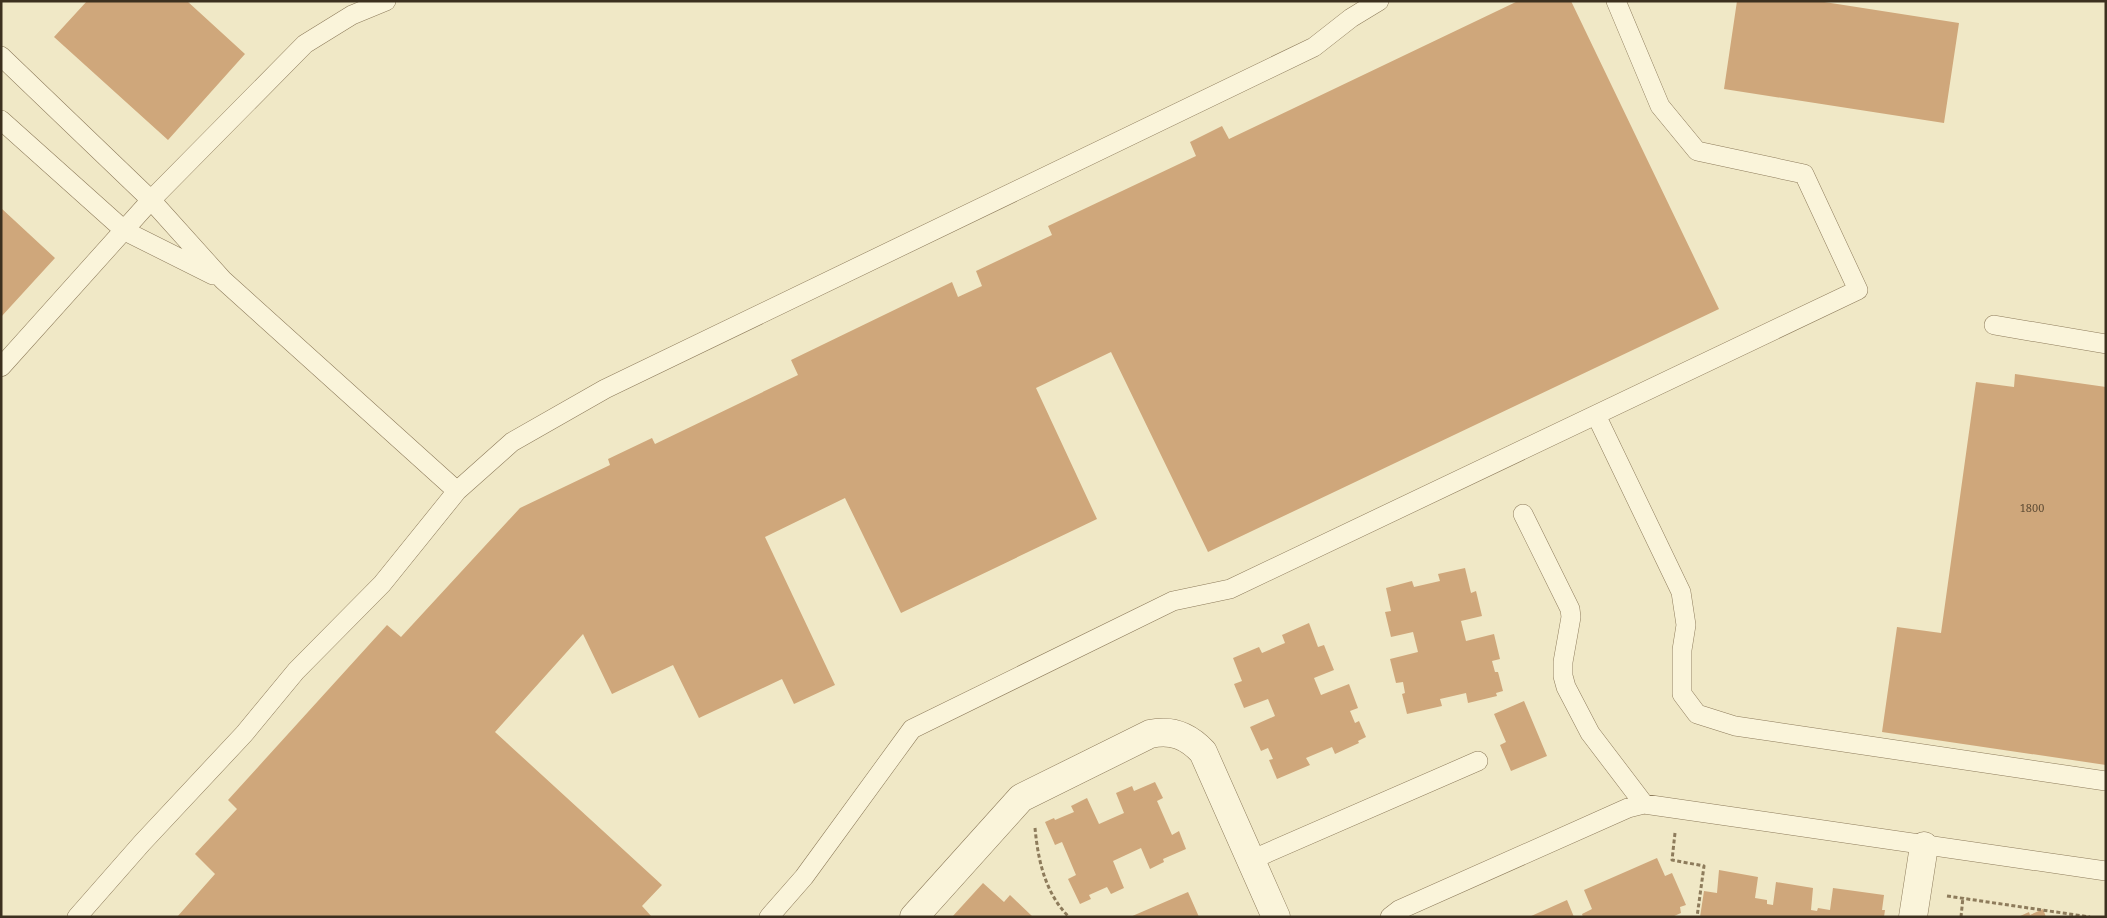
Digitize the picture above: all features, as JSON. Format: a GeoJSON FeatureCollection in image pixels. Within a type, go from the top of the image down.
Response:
{"type":"FeatureCollection","features":[{"type":"Feature","properties":{"kind":"street"},"geometry":{"type":"LineString","coordinates":[[914,917],[1021,798],[1150,734],[1166,732],[1187,738],[1203,752],[1276,917]]}},
{"type":"Feature","properties":{"kind":"street"},"geometry":{"type":"LineString","coordinates":[[1914,905],[1924,846]]}},
{"type":"Feature","properties":{"kind":"lane"},"geometry":{"type":"LineString","coordinates":[[1,367],[151,200],[305,44],[352,15],[386,1]]}},
{"type":"Feature","properties":{"kind":"lane"},"geometry":{"type":"LineString","coordinates":[[77,917],[130,856],[244,734],[296,671],[382,584],[457,491],[512,442],[605,389],[1314,47],[1351,18],[1379,1]]}},
{"type":"Feature","properties":{"kind":"lane"},"geometry":{"type":"LineString","coordinates":[[769,917],[804,877],[912,729],[1173,601],[1230,589],[1858,290],[1804,174],[1697,151],[1660,106],[1616,1]]}},
{"type":"Feature","properties":{"kind":"lane"},"geometry":{"type":"LineString","coordinates":[[1,56],[151,200],[223,280],[457,491]]}},
{"type":"Feature","properties":{"kind":"lane"},"geometry":{"type":"LineString","coordinates":[[1,120],[125,231],[223,280]]}},
{"type":"Feature","properties":{"kind":"lane"},"geometry":{"type":"LineString","coordinates":[[1994,325],[2106,344]]}},
{"type":"Feature","properties":{"kind":"lane"},"geometry":{"type":"LineString","coordinates":[[1596,415],[1681,592],[1686,624],[1682,650],[1682,694],[1697,714],[1735,726],[2106,781]]}},
{"type":"Feature","properties":{"kind":"lane"},"geometry":{"type":"LineString","coordinates":[[1523,514],[1570,609],[1563,662],[1563,676],[1566,687],[1590,733],[1644,804]]}},
{"type":"Feature","properties":{"kind":"lane"},"geometry":{"type":"LineString","coordinates":[[1251,860],[1478,761]]}},
{"type":"Feature","properties":{"kind":"lane"},"geometry":{"type":"LineString","coordinates":[[1390,917],[1399,910],[1425,898],[1628,808],[1644,804],[2106,871]]}},
{"type":"Feature","properties":{"kind":"path"},"geometry":{"type":"LineString","coordinates":[[1021,798],[1034,824],[1038,858],[1044,877],[1054,896],[1069,917]]}},
{"type":"Feature","properties":{"kind":"path"},"geometry":{"type":"LineString","coordinates":[[1678,808],[1672,860],[1704,866],[1697,917]]}},
{"type":"Feature","properties":{"kind":"path"},"geometry":{"type":"LineString","coordinates":[[1914,905],[1963,897],[2090,917]]}},
{"type":"Feature","properties":{"kind":"path"},"geometry":{"type":"LineString","coordinates":[[1961,917],[1963,897]]}},
{"type":"Feature","properties":{"kind":"building"},"geometry":{"type":"Polygon","coordinates":[[[87,1],[187,1],[245,54],[168,140],[54,37],[87,1]]]}},
{"type":"Feature","properties":{"kind":"building"},"geometry":{"type":"Polygon","coordinates":[[[1518,1],[1571,1],[1719,309],[1208,552],[1111,352],[1036,388],[1097,519],[901,613],[845,498],[765,537],[835,685],[794,704],[782,679],[699,718],[673,665],[612,694],[583,634],[495,732],[662,885],[642,906],[652,917],[177,917],[215,874],[195,854],[237,809],[228,800],[387,625],[401,637],[520,508],[610,465],[608,459],[652,438],[655,444],[798,375],[791,360],[952,282],[958,297],[982,286],[976,271],[1052,235],[1048,226],[1196,156],[1190,142],[1222,126],[1229,139],[1518,1]]]}},
{"type":"Feature","properties":{"kind":"building"},"geometry":{"type":"Polygon","coordinates":[[[1737,1],[1818,1],[1959,23],[1944,123],[1724,89],[1737,1]]]}},
{"type":"Feature","properties":{"kind":"building"},"geometry":{"type":"Polygon","coordinates":[[[1,208],[55,258],[1,317],[1,208]]]}},
{"type":"Feature","properties":{"kind":"building"},"geometry":{"type":"Polygon","coordinates":[[[2015,374],[2106,387],[2106,765],[1882,732],[1897,627],[1941,633],[1976,382],[2014,387],[2015,374]]]}},
{"type":"Feature","properties":{"kind":"building"},"geometry":{"type":"Polygon","coordinates":[[[1465,568],[1471,593],[1476,591],[1482,616],[1461,621],[1466,641],[1494,634],[1500,659],[1492,661],[1495,672],[1498,672],[1503,691],[1496,693],[1497,696],[1468,703],[1466,693],[1440,699],[1442,706],[1407,714],[1402,694],[1405,693],[1403,682],[1396,683],[1390,659],[1418,652],[1413,632],[1391,637],[1385,612],[1391,611],[1386,588],[1412,581],[1414,587],[1440,581],[1438,574],[1465,568]]]}},
{"type":"Feature","properties":{"kind":"building"},"geometry":{"type":"Polygon","coordinates":[[[1309,623],[1318,647],[1324,645],[1334,670],[1314,678],[1321,695],[1349,684],[1358,708],[1350,711],[1355,723],[1359,721],[1366,737],[1358,741],[1359,743],[1335,754],[1332,747],[1306,758],[1310,765],[1277,779],[1269,760],[1273,759],[1268,748],[1261,751],[1250,727],[1275,716],[1268,699],[1244,708],[1234,684],[1242,681],[1233,658],[1259,647],[1262,653],[1285,643],[1282,635],[1309,623]]]}},
{"type":"Feature","properties":{"kind":"building"},"geometry":{"type":"Polygon","coordinates":[[[1524,701],[1547,756],[1511,771],[1500,745],[1506,742],[1494,714],[1524,701]]]}},
{"type":"Feature","properties":{"kind":"building"},"geometry":{"type":"Polygon","coordinates":[[[1155,782],[1163,798],[1157,801],[1172,835],[1179,831],[1186,849],[1163,859],[1164,862],[1150,869],[1141,848],[1113,861],[1124,888],[1111,894],[1107,887],[1089,895],[1091,899],[1080,904],[1068,879],[1076,875],[1062,842],[1055,845],[1045,822],[1074,812],[1071,806],[1087,798],[1099,824],[1124,813],[1116,793],[1132,786],[1134,791],[1155,782]]]}},
{"type":"Feature","properties":{"kind":"building"},"geometry":{"type":"Polygon","coordinates":[[[1657,858],[1665,876],[1672,873],[1686,905],[1680,907],[1681,913],[1672,917],[1583,917],[1582,914],[1592,909],[1584,890],[1657,858]]]}},
{"type":"Feature","properties":{"kind":"building"},"geometry":{"type":"Polygon","coordinates":[[[1719,870],[1758,877],[1755,898],[1767,900],[1767,904],[1773,905],[1776,882],[1813,888],[1811,910],[1817,911],[1818,908],[1830,910],[1833,888],[1884,895],[1882,910],[1885,910],[1884,917],[1700,917],[1704,891],[1717,893],[1719,870]]]}},
{"type":"Feature","properties":{"kind":"building"},"geometry":{"type":"Polygon","coordinates":[[[983,883],[1004,902],[1010,895],[1033,917],[952,917],[983,883]]]}},
{"type":"Feature","properties":{"kind":"building"},"geometry":{"type":"Polygon","coordinates":[[[1188,892],[1199,917],[1130,917],[1188,892]]]}},
{"type":"Feature","properties":{"kind":"building"},"geometry":{"type":"Polygon","coordinates":[[[1567,900],[1574,917],[1529,917],[1567,900]]]}},
{"type":"Feature","properties":{"kind":"building"},"geometry":{"type":"Polygon","coordinates":[[[2043,909],[2046,917],[2018,917],[2029,912],[2030,915],[2043,909]]]}}]}
